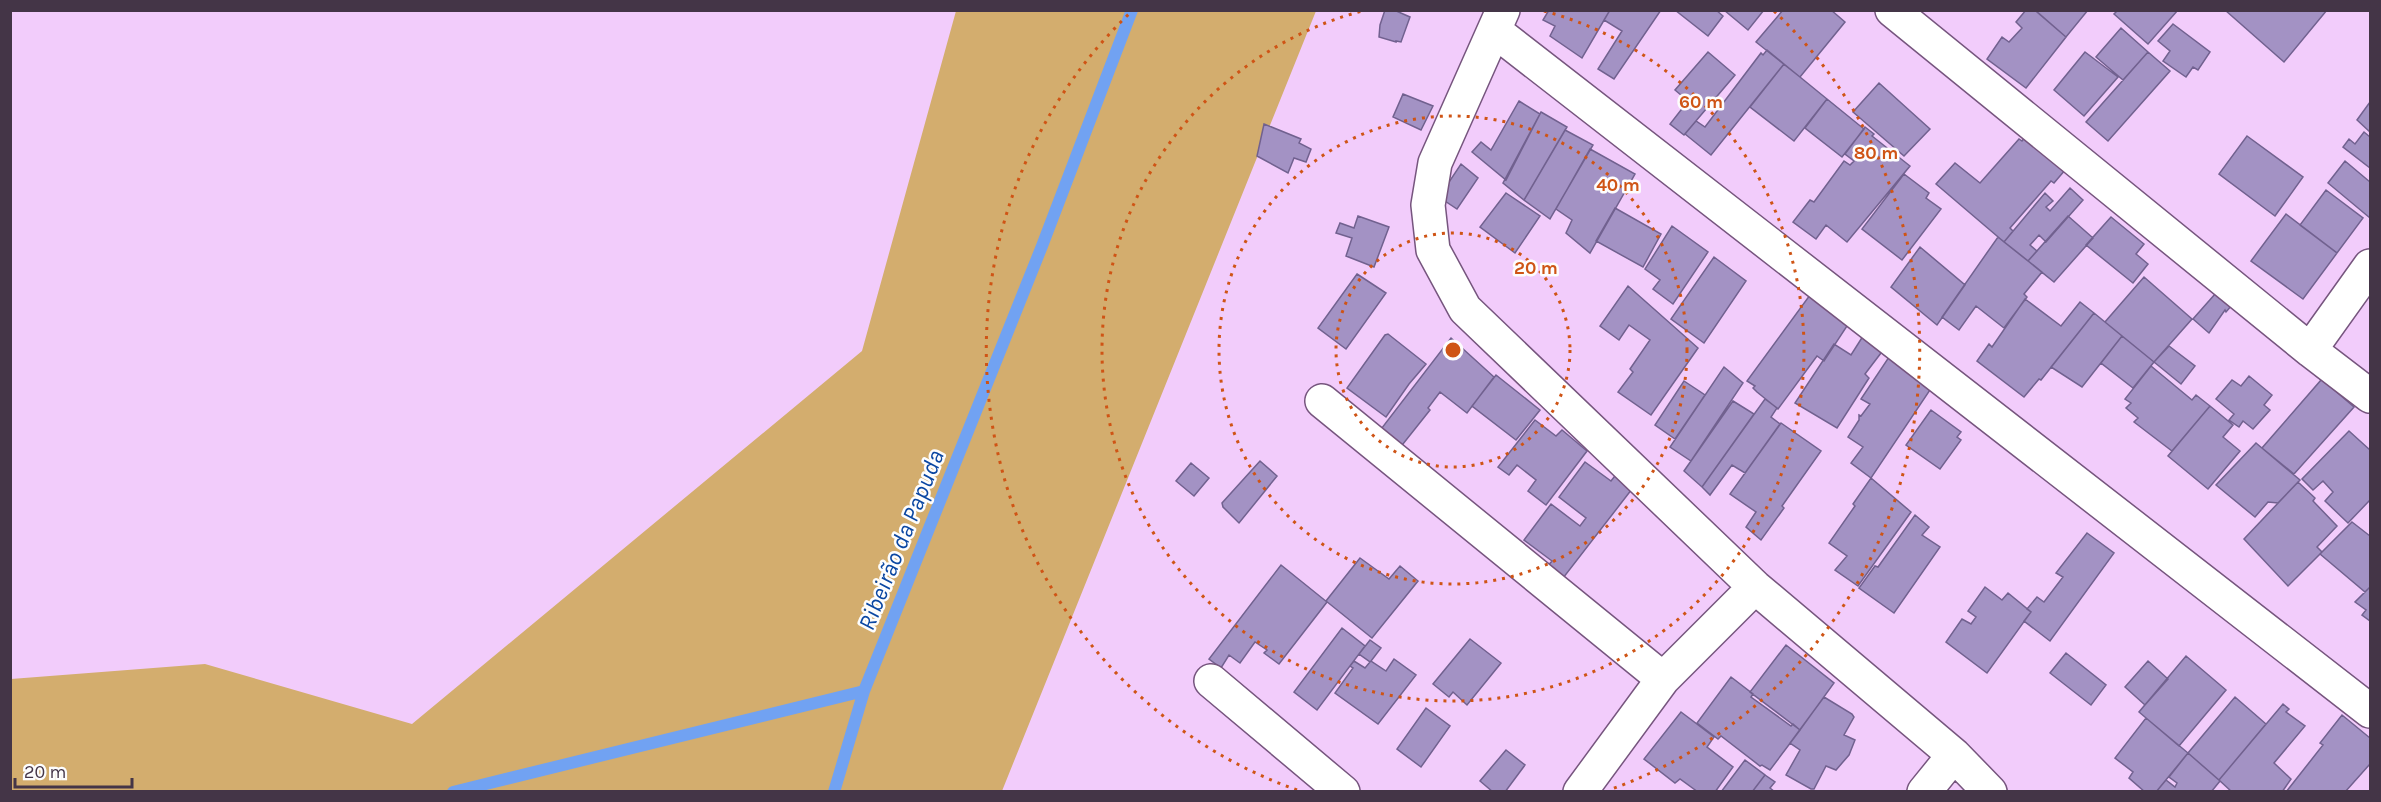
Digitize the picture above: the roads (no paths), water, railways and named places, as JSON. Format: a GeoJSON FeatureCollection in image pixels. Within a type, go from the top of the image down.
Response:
{"type":"FeatureCollection","features":[{"type":"Feature","properties":{"kind":"street"},"geometry":{"type":"LineString","coordinates":[[1892,10],[2310,350],[2370,396]]}},
{"type":"Feature","properties":{"kind":"street"},"geometry":{"type":"LineString","coordinates":[[1990,792],[1954,755],[1755,587],[1465,309],[1432,250],[1428,205],[1435,163],[1499,21],[2370,711]]}},
{"type":"Feature","properties":{"kind":"street"},"geometry":{"type":"LineString","coordinates":[[2310,350],[2370,266]]}},
{"type":"Feature","properties":{"kind":"street"},"geometry":{"type":"LineString","coordinates":[[1322,401],[1663,679]]}},
{"type":"Feature","properties":{"kind":"street"},"geometry":{"type":"LineString","coordinates":[[1580,792],[1663,679],[1755,587]]}},
{"type":"Feature","properties":{"kind":"street"},"geometry":{"type":"LineString","coordinates":[[1211,681],[1343,792]]}},
{"type":"Feature","properties":{"kind":"street"},"geometry":{"type":"LineString","coordinates":[[1924,792],[1954,755]]}},
{"type":"Feature","properties":{"kind":"waterway","name":"Ribeirão da Papuda"},"geometry":{"type":"LineString","coordinates":[[834,792],[864,691],[1042,246],[1132,10]]}},
{"type":"Feature","properties":{"kind":"waterway","name":"Ribeirão da Papuda"},"geometry":{"type":"LineString","coordinates":[[453,792],[864,691]]}}]}
